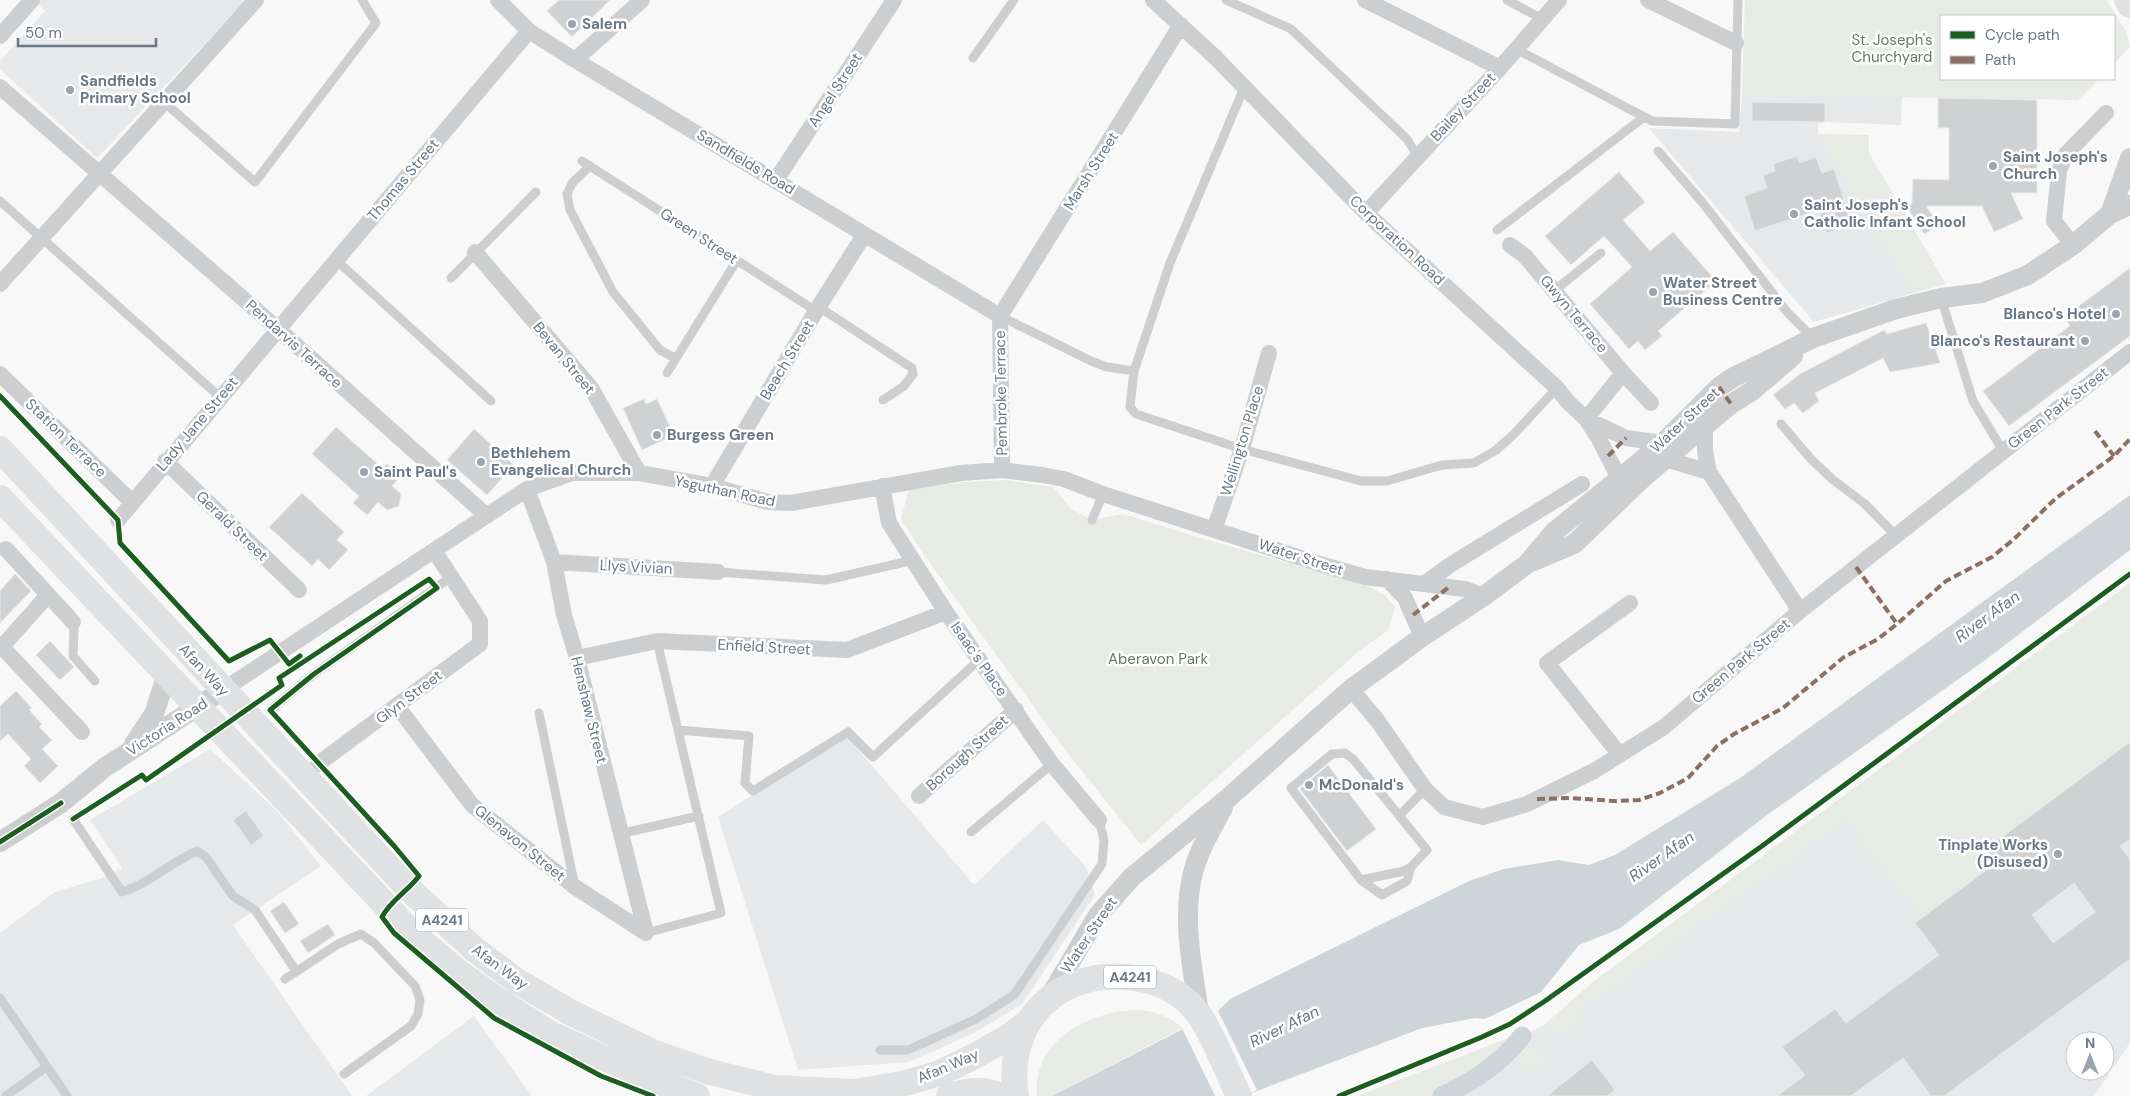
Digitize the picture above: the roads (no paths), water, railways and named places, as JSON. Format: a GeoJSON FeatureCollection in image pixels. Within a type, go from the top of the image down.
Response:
{"type":"FeatureCollection","features":[{"type":"Feature","properties":{"kind":"main road"},"geometry":{"type":"LineString","coordinates":[[2127,0],[2130,5]]}},
{"type":"Feature","properties":{"kind":"main road","name":"Afan Way"},"geometry":{"type":"LineString","coordinates":[[0,449],[409,889],[474,948],[515,980],[570,1012],[652,1052],[710,1072],[775,1088],[853,1092],[902,1084],[937,1074],[1007,1038],[1027,1023]]}},
{"type":"Feature","properties":{"kind":"main road","name":"Afan Way"},"geometry":{"type":"LineString","coordinates":[[0,498],[406,927],[457,971],[549,1033],[649,1078],[697,1096]]}},
{"type":"Feature","properties":{"kind":"main road","name":"A4241"},"geometry":{"type":"LineString","coordinates":[[1016,1096],[1014,1067],[1016,1052],[1027,1023],[1049,998],[1064,988],[1081,980],[1103,976],[1123,976],[1156,983],[1180,996],[1200,1016],[1239,1096]]}},
{"type":"Feature","properties":{"kind":"main road","name":"Afan Way"},"geometry":{"type":"LineString","coordinates":[[949,1096],[974,1091],[988,1092],[999,1096]]}},
{"type":"Feature","properties":{"kind":"street"},"geometry":{"type":"LineString","coordinates":[[0,36],[32,0]]}},
{"type":"Feature","properties":{"kind":"street"},"geometry":{"type":"LineString","coordinates":[[0,284],[256,0]]}},
{"type":"Feature","properties":{"kind":"street","name":"Sandfields Road"},"geometry":{"type":"LineString","coordinates":[[499,0],[529,30],[575,60],[1000,316]]}},
{"type":"Feature","properties":{"kind":"street"},"geometry":{"type":"LineString","coordinates":[[575,60],[642,0]]}},
{"type":"Feature","properties":{"kind":"street","name":"Angel Street"},"geometry":{"type":"LineString","coordinates":[[776,180],[894,0]]}},
{"type":"Feature","properties":{"kind":"street","name":"Corporation Road"},"geometry":{"type":"LineString","coordinates":[[1153,0],[1216,58],[1366,213],[1557,388],[1568,402],[1586,419],[1626,438],[1664,451],[1709,472]]}},
{"type":"Feature","properties":{"kind":"street"},"geometry":{"type":"LineString","coordinates":[[1365,0],[1500,68]]}},
{"type":"Feature","properties":{"kind":"street","name":"Bailey Street"},"geometry":{"type":"LineString","coordinates":[[1366,213],[1500,68],[1559,0]]}},
{"type":"Feature","properties":{"kind":"street"},"geometry":{"type":"LineString","coordinates":[[1648,0],[1736,43]]}},
{"type":"Feature","properties":{"kind":"street","name":"Marsh Street"},"geometry":{"type":"LineString","coordinates":[[1000,316],[1181,25]]}},
{"type":"Feature","properties":{"kind":"street","name":"Thomas Street"},"geometry":{"type":"LineString","coordinates":[[278,329],[529,30]]}},
{"type":"Feature","properties":{"kind":"street","name":"Pendarvis Terrace"},"geometry":{"type":"LineString","coordinates":[[0,87],[278,329],[487,516]]}},
{"type":"Feature","properties":{"kind":"street"},"geometry":{"type":"LineString","coordinates":[[2073,245],[2054,221],[2058,171],[2066,154],[2106,113]]}},
{"type":"Feature","properties":{"kind":"street"},"geometry":{"type":"LineString","coordinates":[[2110,214],[2130,158]]}},
{"type":"Feature","properties":{"kind":"street","name":"Water Street"},"geometry":{"type":"LineString","coordinates":[[1527,564],[1574,544],[1646,475],[1719,387],[1732,378],[1813,338],[1896,309],[1941,298],[1982,293],[2028,275],[2073,245],[2110,214],[2130,205]]}},
{"type":"Feature","properties":{"kind":"street","name":"Beach Street"},"geometry":{"type":"LineString","coordinates":[[712,486],[864,235]]}},
{"type":"Feature","properties":{"kind":"street","name":"Gwyn Terrace"},"geometry":{"type":"LineString","coordinates":[[1510,245],[1529,251],[1555,290],[1623,373],[1651,403]]}},
{"type":"Feature","properties":{"kind":"street","name":"Bevan Street"},"geometry":{"type":"LineString","coordinates":[[475,252],[592,388],[639,473]]}},
{"type":"Feature","properties":{"kind":"street","name":"Pembroke Terrace"},"geometry":{"type":"LineString","coordinates":[[1000,316],[1002,470]]}},
{"type":"Feature","properties":{"kind":"street","name":"Lady Jane Street"},"geometry":{"type":"LineString","coordinates":[[118,520],[278,329]]}},
{"type":"Feature","properties":{"kind":"street","name":"Water Street"},"geometry":{"type":"LineString","coordinates":[[1049,998],[1098,915],[1132,877],[1227,799],[1351,689],[1527,564],[1554,532],[1618,478],[1705,426],[1731,404],[1752,391],[1813,338]]}},
{"type":"Feature","properties":{"kind":"street","name":"Green Park Street"},"geometry":{"type":"LineString","coordinates":[[1351,689],[1377,720],[1426,789],[1444,807],[1483,817],[1527,804],[1594,771],[1664,727],[1800,612],[2130,352]]}},
{"type":"Feature","properties":{"kind":"street","name":"Wellington Place"},"geometry":{"type":"LineString","coordinates":[[1214,530],[1242,449],[1269,353]]}},
{"type":"Feature","properties":{"kind":"street"},"geometry":{"type":"LineString","coordinates":[[1623,373],[1586,419],[1600,439],[1618,478],[1646,475]]}},
{"type":"Feature","properties":{"kind":"street","name":"Station Terrace"},"geometry":{"type":"LineString","coordinates":[[0,374],[132,502]]}},
{"type":"Feature","properties":{"kind":"street"},"geometry":{"type":"LineString","coordinates":[[1705,426],[1705,451],[1709,472],[1800,612]]}},
{"type":"Feature","properties":{"kind":"street","name":"Gerald Street"},"geometry":{"type":"LineString","coordinates":[[165,462],[299,590]]}},
{"type":"Feature","properties":{"kind":"street","name":"Water Street"},"geometry":{"type":"LineString","coordinates":[[1002,470],[1064,479],[1102,494],[1365,577],[1465,589],[1484,596]]}},
{"type":"Feature","properties":{"kind":"street","name":"Ysguthan Road"},"geometry":{"type":"LineString","coordinates":[[487,516],[527,489],[572,473],[639,473],[712,486],[768,502],[791,503],[961,473],[1002,470]]}},
{"type":"Feature","properties":{"kind":"street"},"geometry":{"type":"LineString","coordinates":[[1424,584],[1450,565],[1582,484]]}},
{"type":"Feature","properties":{"kind":"street","name":"Isaac's Place"},"geometry":{"type":"LineString","coordinates":[[882,486],[889,523],[946,612],[1052,764],[1099,820]]}},
{"type":"Feature","properties":{"kind":"street","name":"Henshaw Street"},"geometry":{"type":"LineString","coordinates":[[527,489],[554,562],[564,615],[577,658],[646,933]]}},
{"type":"Feature","properties":{"kind":"street","name":"Victoria Road"},"geometry":{"type":"LineString","coordinates":[[0,842],[60,803],[104,768],[198,708],[487,516]]}},
{"type":"Feature","properties":{"kind":"street"},"geometry":{"type":"LineString","coordinates":[[6,549],[73,622]]}},
{"type":"Feature","properties":{"kind":"street"},"geometry":{"type":"LineString","coordinates":[[434,552],[451,578]]}},
{"type":"Feature","properties":{"kind":"street","name":"Llys Vivian"},"geometry":{"type":"LineString","coordinates":[[554,562],[718,572]]}},
{"type":"Feature","properties":{"kind":"street","name":"Glyn Street"},"geometry":{"type":"LineString","coordinates":[[318,764],[480,644],[480,621],[451,578]]}},
{"type":"Feature","properties":{"kind":"street"},"geometry":{"type":"LineString","coordinates":[[1387,579],[1405,598],[1422,638]]}},
{"type":"Feature","properties":{"kind":"street"},"geometry":{"type":"LineString","coordinates":[[48,595],[1,648],[82,732]]}},
{"type":"Feature","properties":{"kind":"street"},"geometry":{"type":"LineString","coordinates":[[1620,755],[1546,663],[1630,603]]}},
{"type":"Feature","properties":{"kind":"street","name":"Enfield Street"},"geometry":{"type":"LineString","coordinates":[[577,658],[657,640],[847,650],[946,612]]}},
{"type":"Feature","properties":{"kind":"street"},"geometry":{"type":"LineString","coordinates":[[128,752],[154,714],[168,674]]}},
{"type":"Feature","properties":{"kind":"street","name":"Glenavon Street"},"geometry":{"type":"LineString","coordinates":[[397,706],[472,806],[575,887],[646,933]]}},
{"type":"Feature","properties":{"kind":"street","name":"Borough Street"},"geometry":{"type":"LineString","coordinates":[[919,796],[1016,710]]}},
{"type":"Feature","properties":{"kind":"street","name":"Water Street"},"geometry":{"type":"LineString","coordinates":[[1200,1016],[1188,940],[1188,900],[1199,855],[1227,799]]}},
{"type":"Feature","properties":{"kind":"lane"},"geometry":{"type":"LineString","coordinates":[[164,102],[255,182],[376,23],[362,0]]}},
{"type":"Feature","properties":{"kind":"lane"},"geometry":{"type":"LineString","coordinates":[[972,58],[1014,0]]}},
{"type":"Feature","properties":{"kind":"lane"},"geometry":{"type":"LineString","coordinates":[[1226,0],[1291,29],[1407,139],[1418,157]]}},
{"type":"Feature","properties":{"kind":"lane"},"geometry":{"type":"LineString","coordinates":[[1507,0],[1542,19]]}},
{"type":"Feature","properties":{"kind":"lane"},"geometry":{"type":"LineString","coordinates":[[1516,49],[1652,121],[1735,124],[1738,0]]}},
{"type":"Feature","properties":{"kind":"lane"},"geometry":{"type":"LineString","coordinates":[[1244,88],[1170,263],[1134,372],[1130,407],[1136,414],[1242,449],[1361,481],[1387,481],[1442,466],[1474,463],[1496,450],[1512,436],[1557,388]]}},
{"type":"Feature","properties":{"kind":"lane"},"geometry":{"type":"LineString","coordinates":[[1497,230],[1644,118]]}},
{"type":"Feature","properties":{"kind":"lane"},"geometry":{"type":"LineString","coordinates":[[1658,151],[1702,202],[1788,313],[1813,338]]}},
{"type":"Feature","properties":{"kind":"lane","name":"Green Street"},"geometry":{"type":"LineString","coordinates":[[582,161],[737,260],[912,368],[913,374],[904,386],[882,400]]}},
{"type":"Feature","properties":{"kind":"lane"},"geometry":{"type":"LineString","coordinates":[[590,166],[573,182],[567,194],[570,210],[613,292],[660,350],[675,358]]}},
{"type":"Feature","properties":{"kind":"lane"},"geometry":{"type":"LineString","coordinates":[[451,278],[536,192]]}},
{"type":"Feature","properties":{"kind":"lane"},"geometry":{"type":"LineString","coordinates":[[0,200],[220,397]]}},
{"type":"Feature","properties":{"kind":"lane"},"geometry":{"type":"LineString","coordinates":[[1555,290],[1601,253]]}},
{"type":"Feature","properties":{"kind":"lane"},"geometry":{"type":"LineString","coordinates":[[336,260],[491,401]]}},
{"type":"Feature","properties":{"kind":"lane"},"geometry":{"type":"LineString","coordinates":[[666,373],[737,260]]}},
{"type":"Feature","properties":{"kind":"lane"},"geometry":{"type":"LineString","coordinates":[[1941,298],[1973,402],[2003,451]]}},
{"type":"Feature","properties":{"kind":"lane"},"geometry":{"type":"LineString","coordinates":[[1000,316],[1091,361],[1107,367],[1134,372]]}},
{"type":"Feature","properties":{"kind":"lane"},"geometry":{"type":"LineString","coordinates":[[1781,424],[1811,459],[1832,479],[1865,504],[1896,536]]}},
{"type":"Feature","properties":{"kind":"lane"},"geometry":{"type":"LineString","coordinates":[[1092,520],[1102,494]]}},
{"type":"Feature","properties":{"kind":"lane"},"geometry":{"type":"LineString","coordinates":[[718,572],[826,580],[914,560]]}},
{"type":"Feature","properties":{"kind":"lane"},"geometry":{"type":"LineString","coordinates":[[270,710],[314,674],[451,578]]}},
{"type":"Feature","properties":{"kind":"lane"},"geometry":{"type":"LineString","coordinates":[[73,622],[72,656],[95,681]]}},
{"type":"Feature","properties":{"kind":"lane"},"geometry":{"type":"LineString","coordinates":[[646,933],[721,913],[657,640]]}},
{"type":"Feature","properties":{"kind":"lane"},"geometry":{"type":"LineString","coordinates":[[678,730],[749,736],[744,784],[753,791],[848,732],[873,757],[979,660]]}},
{"type":"Feature","properties":{"kind":"lane"},"geometry":{"type":"LineString","coordinates":[[539,713],[575,887]]}},
{"type":"Feature","properties":{"kind":"lane"},"geometry":{"type":"LineString","coordinates":[[1345,753],[1354,760],[1400,815],[1427,850],[1411,867],[1407,881],[1382,895],[1361,880],[1291,788],[1332,754],[1345,753]]}},
{"type":"Feature","properties":{"kind":"lane"},"geometry":{"type":"LineString","coordinates":[[971,832],[1052,764]]}},
{"type":"Feature","properties":{"kind":"lane"},"geometry":{"type":"LineString","coordinates":[[1400,815],[1426,789]]}},
{"type":"Feature","properties":{"kind":"lane"},"geometry":{"type":"LineString","coordinates":[[620,834],[699,816]]}},
{"type":"Feature","properties":{"kind":"lane"},"geometry":{"type":"LineString","coordinates":[[72,819],[122,892],[136,888],[182,858],[197,851],[206,857],[233,896],[255,910],[296,971]]}},
{"type":"Feature","properties":{"kind":"lane"},"geometry":{"type":"LineString","coordinates":[[880,1050],[908,1050],[976,1019],[1014,995],[1102,864],[1104,840],[1099,820]]}},
{"type":"Feature","properties":{"kind":"lane"},"geometry":{"type":"LineString","coordinates":[[1361,880],[1411,867]]}},
{"type":"Feature","properties":{"kind":"lane"},"geometry":{"type":"LineString","coordinates":[[285,979],[338,944],[361,934],[374,943],[415,986],[420,1000],[418,1014],[411,1026],[344,1074]]}},
{"type":"Feature","properties":{"kind":"lane"},"geometry":{"type":"LineString","coordinates":[[0,998],[67,1096]]}},
{"type":"Feature","properties":{"kind":"lane"},"geometry":{"type":"LineString","coordinates":[[6,1096],[46,1067]]}},
{"type":"Feature","properties":{"kind":"water","name":"River Afan"},"geometry":{"type":"Polygon","coordinates":[[[2130,495],[2130,550],[1984,661],[1767,815],[1619,929],[1579,945],[1541,992],[1485,1019],[1475,1018],[1422,1028],[1244,1096],[1052,1096],[1218,1011],[1230,999],[1469,881],[1504,869],[1558,860],[1589,865],[1615,855],[1740,778],[2130,495]]]}},
{"type":"Feature","properties":{"kind":"waterway"},"geometry":{"type":"LineString","coordinates":[[1442,1096],[1465,1085],[1486,1071],[1505,1055],[1522,1036]]}},
{"type":"Feature","properties":{"kind":"place","name":"Salem"},"geometry":{"type":"Point","coordinates":[572,24]}},
{"type":"Feature","properties":{"kind":"place","name":"Sandfields Primary School"},"geometry":{"type":"Point","coordinates":[70,90]}},
{"type":"Feature","properties":{"kind":"place","name":"Saint Joseph's Church"},"geometry":{"type":"Point","coordinates":[1993,166]}},
{"type":"Feature","properties":{"kind":"place","name":"Saint Joseph's Catholic Infant School"},"geometry":{"type":"Point","coordinates":[1794,214]}},
{"type":"Feature","properties":{"kind":"place","name":"Water Street Business Centre"},"geometry":{"type":"Point","coordinates":[1653,292]}},
{"type":"Feature","properties":{"kind":"place","name":"Blanco's Hotel"},"geometry":{"type":"Point","coordinates":[2116,314]}},
{"type":"Feature","properties":{"kind":"place","name":"Blanco's Restaurant"},"geometry":{"type":"Point","coordinates":[2085,341]}},
{"type":"Feature","properties":{"kind":"place","name":"Burgess Green"},"geometry":{"type":"Point","coordinates":[657,435]}},
{"type":"Feature","properties":{"kind":"place","name":"Bethlehem Evangelical Church"},"geometry":{"type":"Point","coordinates":[481,462]}},
{"type":"Feature","properties":{"kind":"place","name":"Saint Paul's"},"geometry":{"type":"Point","coordinates":[364,472]}},
{"type":"Feature","properties":{"kind":"place","name":"McDonald's"},"geometry":{"type":"Point","coordinates":[1309,785]}},
{"type":"Feature","properties":{"kind":"place","name":"Tinplate Works (Disused)"},"geometry":{"type":"Point","coordinates":[2058,854]}},
{"type":"Feature","properties":{"kind":"park label","name":"St. Joseph's Churchyard"},"geometry":{"type":"Point","coordinates":[1892,48]}},
{"type":"Feature","properties":{"kind":"park label","name":"Aberavon Park"},"geometry":{"type":"Point","coordinates":[1158,659]}}]}
